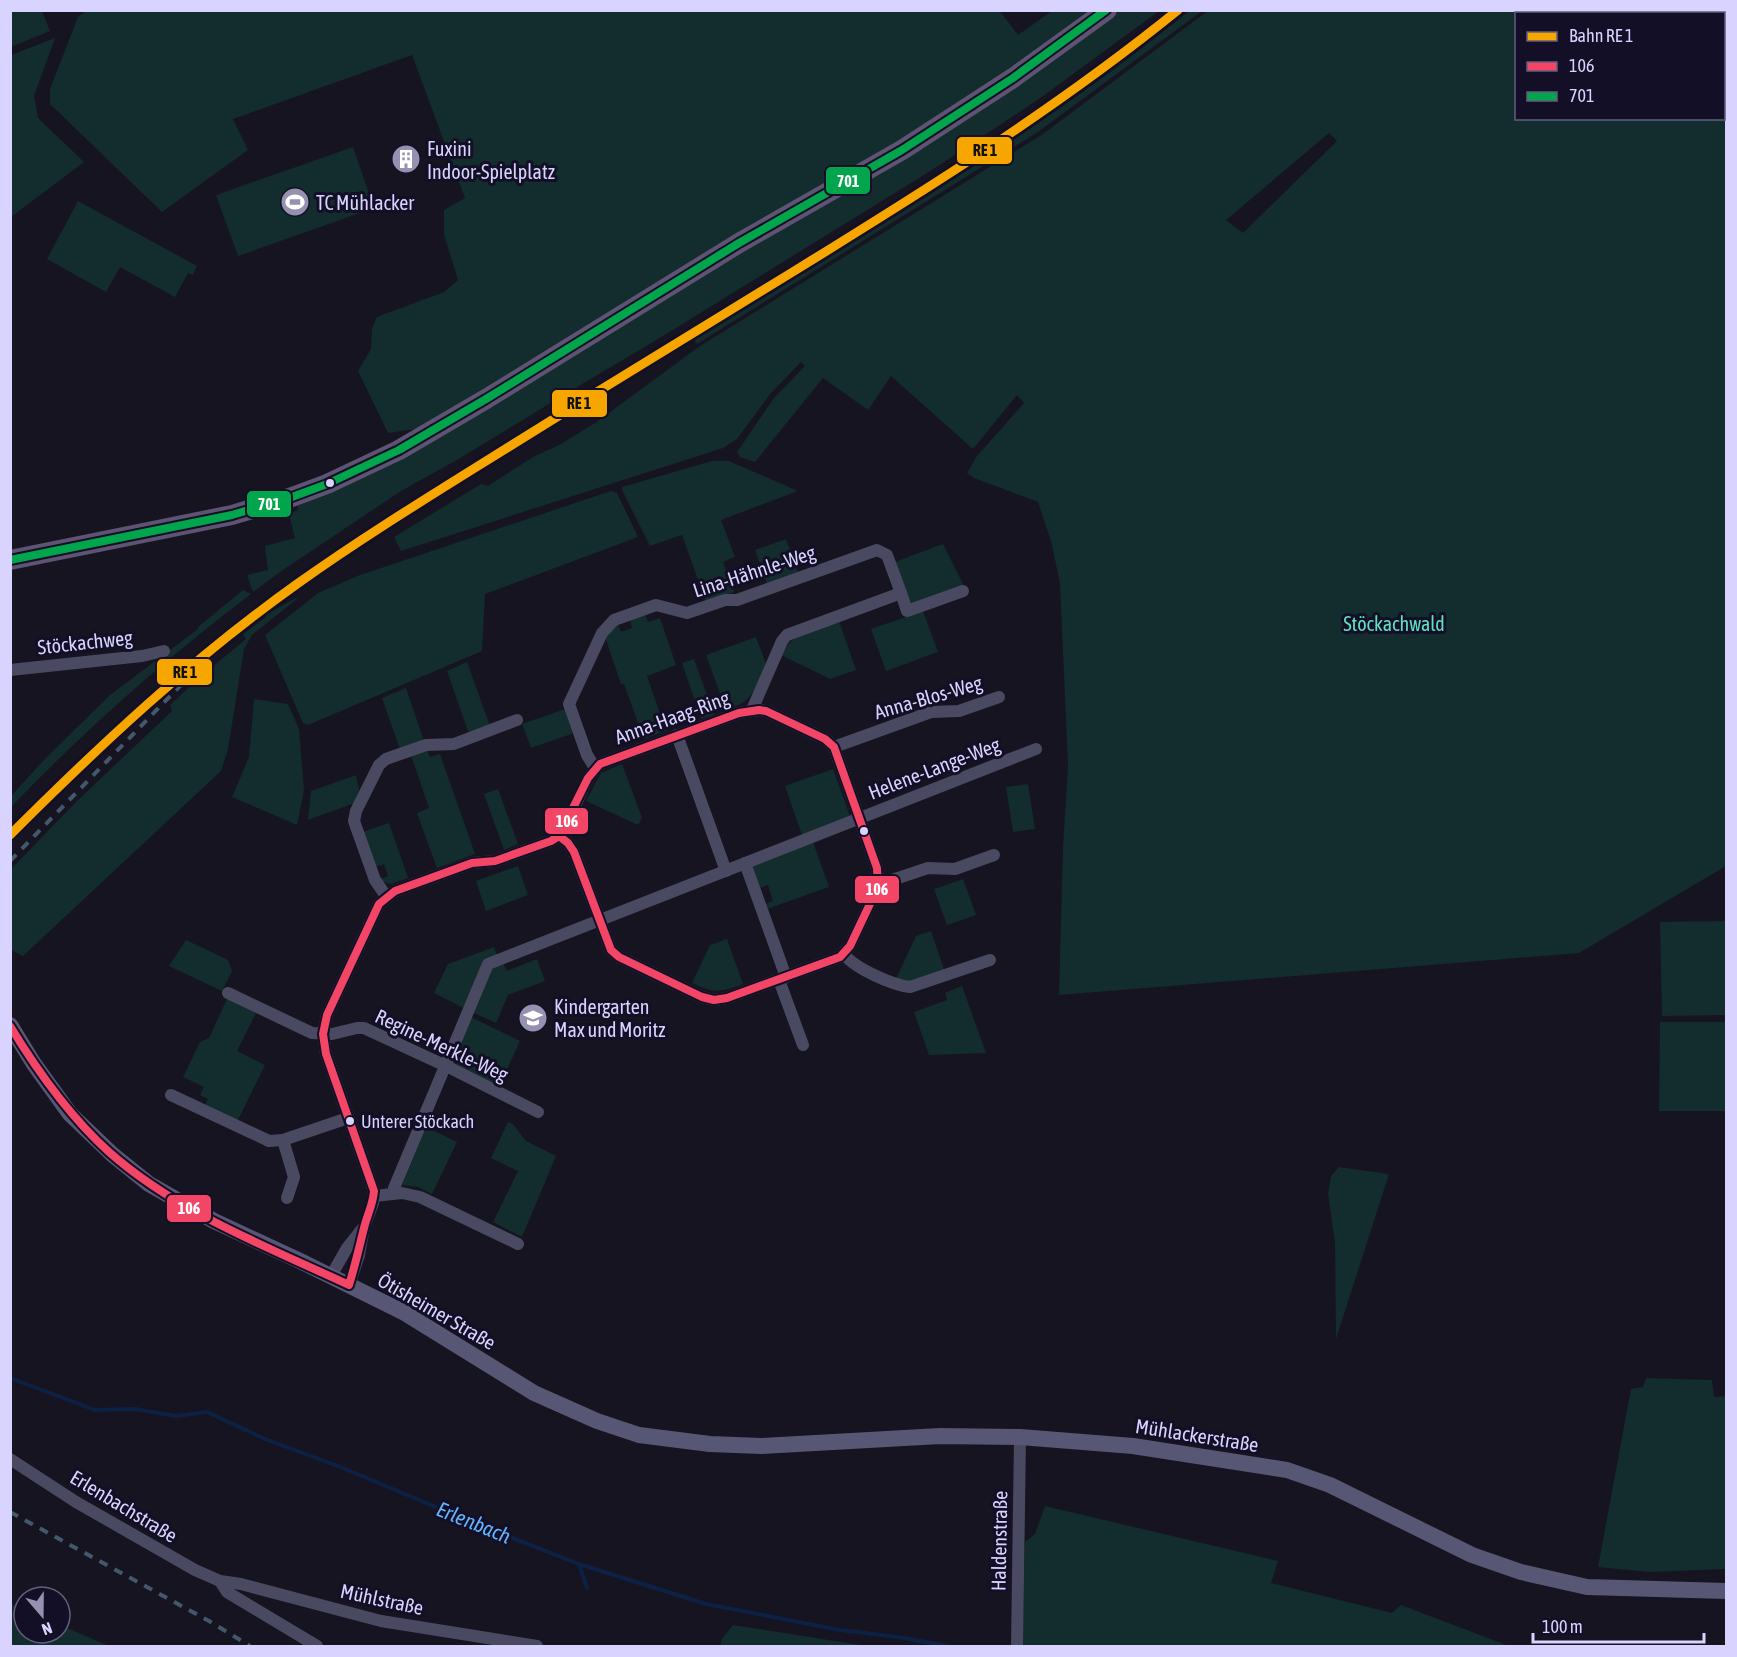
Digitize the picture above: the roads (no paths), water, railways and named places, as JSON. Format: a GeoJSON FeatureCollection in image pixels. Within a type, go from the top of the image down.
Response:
{"type":"FeatureCollection","features":[{"type":"Feature","properties":{"kind":"main road"},"geometry":{"type":"LineString","coordinates":[[10,560],[232,515],[327,484],[399,450],[739,243],[902,150],[1005,83],[1107,10]]}},
{"type":"Feature","properties":{"kind":"main road","name":"Ötisheimer Straße"},"geometry":{"type":"LineString","coordinates":[[10,1025],[34,1064],[70,1114],[113,1155],[149,1184],[213,1221],[403,1312],[534,1393],[597,1421],[639,1435]]}},
{"type":"Feature","properties":{"kind":"main road","name":"Mühlackerstraße"},"geometry":{"type":"LineString","coordinates":[[639,1435],[710,1444],[761,1446],[940,1436],[1020,1437],[1133,1446],[1287,1470],[1330,1485],[1472,1556],[1521,1572],[1587,1587],[1726,1591]]}},
{"type":"Feature","properties":{"kind":"street","name":"Lina-Hähnle-Weg"},"geometry":{"type":"LineString","coordinates":[[595,768],[587,755],[569,704],[602,633],[614,620],[656,605],[687,614],[725,600],[736,600],[878,550],[887,555],[907,611],[963,591]]}},
{"type":"Feature","properties":{"kind":"street"},"geometry":{"type":"LineString","coordinates":[[752,710],[782,641],[787,635],[901,593]]}},
{"type":"Feature","properties":{"kind":"street","name":"Stöckachweg"},"geometry":{"type":"LineString","coordinates":[[10,670],[142,656],[164,651]]}},
{"type":"Feature","properties":{"kind":"street","name":"Anna-Blos-Weg"},"geometry":{"type":"LineString","coordinates":[[834,747],[931,712],[959,711],[999,698]]}},
{"type":"Feature","properties":{"kind":"street","name":"Anna-Haag-Ring"},"geometry":{"type":"LineString","coordinates":[[595,768],[605,761],[752,710],[766,711],[825,739],[834,747]]}},
{"type":"Feature","properties":{"kind":"street"},"geometry":{"type":"LineString","coordinates":[[386,896],[375,880],[354,821],[356,811],[379,765],[386,759],[426,745],[454,744],[517,720]]}},
{"type":"Feature","properties":{"kind":"street"},"geometry":{"type":"LineString","coordinates":[[677,735],[726,870]]}},
{"type":"Feature","properties":{"kind":"street"},"geometry":{"type":"LineString","coordinates":[[559,836],[574,852],[608,944],[619,957],[709,999],[721,1000],[834,960],[844,954],[850,946],[879,882],[877,868],[834,747]]}},
{"type":"Feature","properties":{"kind":"street","name":"Helene-Lange-Weg"},"geometry":{"type":"LineString","coordinates":[[395,1193],[394,1188],[488,964],[1036,749]]}},
{"type":"Feature","properties":{"kind":"street"},"geometry":{"type":"LineString","coordinates":[[349,1285],[374,1196],[369,1174],[326,1054],[323,1034],[331,1005],[379,904],[395,891],[468,865],[495,861],[559,836],[595,768]]}},
{"type":"Feature","properties":{"kind":"street"},"geometry":{"type":"LineString","coordinates":[[879,882],[928,868],[955,868],[994,855]]}},
{"type":"Feature","properties":{"kind":"street"},"geometry":{"type":"LineString","coordinates":[[746,863],[802,1045]]}},
{"type":"Feature","properties":{"kind":"street"},"geometry":{"type":"LineString","coordinates":[[844,954],[854,965],[897,984],[910,987],[990,960]]}},
{"type":"Feature","properties":{"kind":"street","name":"Regine-Merkle-Weg"},"geometry":{"type":"LineString","coordinates":[[228,993],[312,1033],[340,1033],[364,1028],[538,1112]]}},
{"type":"Feature","properties":{"kind":"street"},"geometry":{"type":"LineString","coordinates":[[171,1095],[269,1141],[283,1140],[348,1118]]}},
{"type":"Feature","properties":{"kind":"street"},"geometry":{"type":"LineString","coordinates":[[283,1140],[294,1178],[287,1198]]}},
{"type":"Feature","properties":{"kind":"street"},"geometry":{"type":"LineString","coordinates":[[374,1196],[395,1193],[420,1197],[518,1244]]}},
{"type":"Feature","properties":{"kind":"street"},"geometry":{"type":"LineString","coordinates":[[331,1276],[347,1248],[364,1227]]}},
{"type":"Feature","properties":{"kind":"street","name":"Haldenstraße"},"geometry":{"type":"LineString","coordinates":[[1017,1647],[1020,1437]]}},
{"type":"Feature","properties":{"kind":"street","name":"Erlenbachstraße"},"geometry":{"type":"LineString","coordinates":[[10,1458],[76,1502],[195,1570],[220,1581]]}},
{"type":"Feature","properties":{"kind":"street"},"geometry":{"type":"LineString","coordinates":[[220,1581],[228,1592],[317,1647]]}},
{"type":"Feature","properties":{"kind":"street","name":"Mühlstraße"},"geometry":{"type":"LineString","coordinates":[[220,1581],[241,1584],[381,1621],[537,1647]]}},
{"type":"Feature","properties":{"kind":"waterway","name":"Erlenbach"},"geometry":{"type":"LineString","coordinates":[[10,1378],[95,1410],[135,1409],[176,1416],[207,1412],[265,1439],[343,1468],[579,1564],[706,1604],[840,1630],[948,1646]]}},
{"type":"Feature","properties":{"kind":"waterway"},"geometry":{"type":"LineString","coordinates":[[579,1564],[587,1588]]}},
{"type":"Feature","properties":{"kind":"railway"},"geometry":{"type":"LineString","coordinates":[[10,861],[177,689],[237,632],[284,594]]}},
{"type":"Feature","properties":{"kind":"railway"},"geometry":{"type":"LineString","coordinates":[[10,1512],[209,1621],[250,1646]]}},
{"type":"Feature","properties":{"kind":"place","name":"Fuxini Indoor-Spielplatz"},"geometry":{"type":"Point","coordinates":[406,159]}},
{"type":"Feature","properties":{"kind":"place","name":"TC Mühlacker"},"geometry":{"type":"Point","coordinates":[295,202]}},
{"type":"Feature","properties":{"kind":"place","name":"Kindergarten Max und Moritz"},"geometry":{"type":"Point","coordinates":[533,1018]}},
{"type":"Feature","properties":{"kind":"place","name":"Unterer Stöckach"},"geometry":{"type":"Point","coordinates":[350,1121]}},
{"type":"Feature","properties":{"kind":"park label","name":"Stöckachwald"},"geometry":{"type":"Point","coordinates":[1394,623]}}]}
